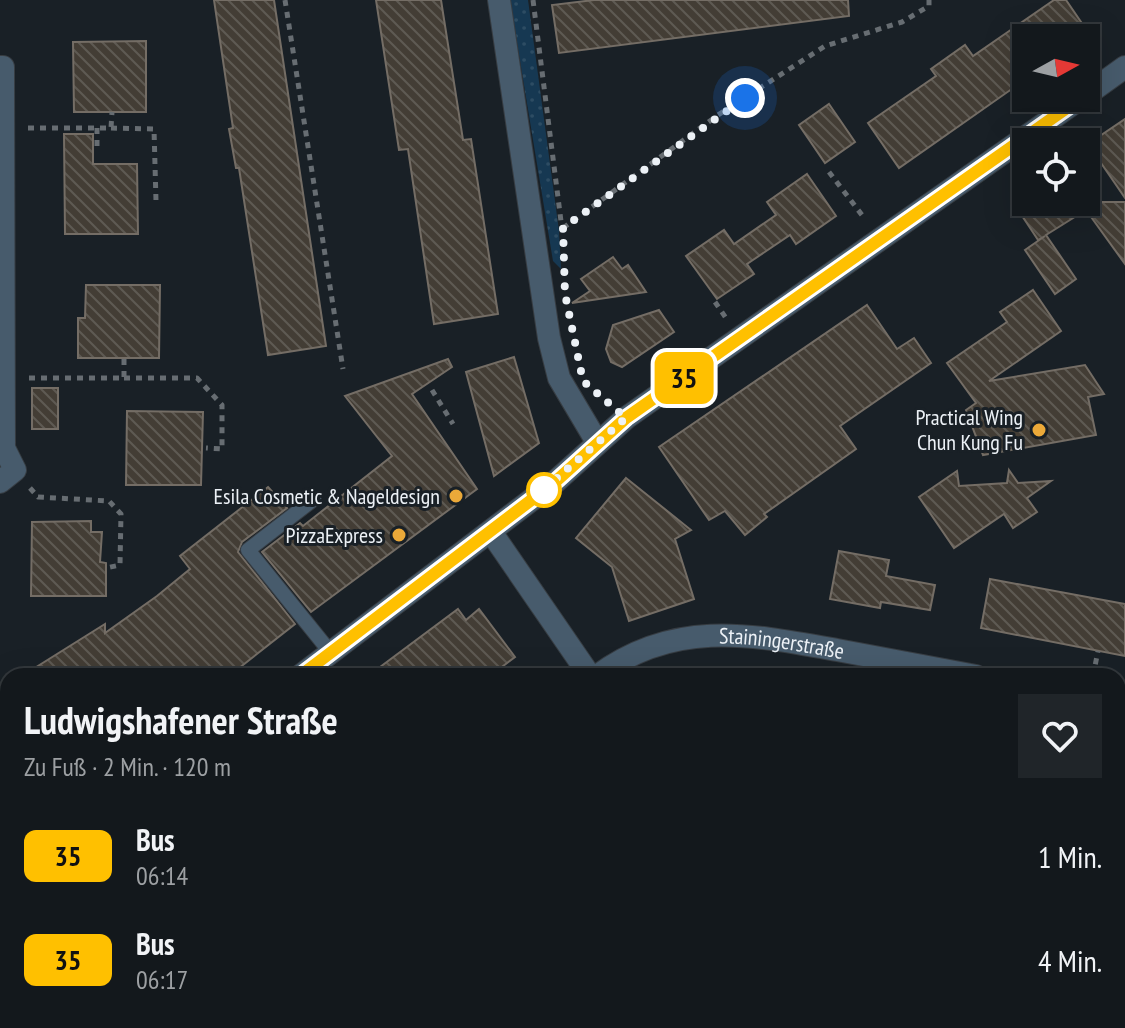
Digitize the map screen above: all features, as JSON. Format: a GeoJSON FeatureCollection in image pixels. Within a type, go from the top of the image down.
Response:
{"type":"FeatureCollection","features":[{"type":"Feature","properties":{"kind":"street"},"geometry":{"type":"LineString","coordinates":[[499,0],[549,338],[559,378],[597,442]]}},
{"type":"Feature","properties":{"kind":"street"},"geometry":{"type":"LineString","coordinates":[[0,67],[4,128],[4,448],[8,476]]}},
{"type":"Feature","properties":{"kind":"street"},"geometry":{"type":"LineString","coordinates":[[1100,85],[1125,67]]}},
{"type":"Feature","properties":{"kind":"street"},"geometry":{"type":"LineString","coordinates":[[311,668],[555,482],[597,442],[1061,112]]}},
{"type":"Feature","properties":{"kind":"street"},"geometry":{"type":"LineString","coordinates":[[491,532],[584,668]]}},
{"type":"Feature","properties":{"kind":"street","name":"Stainingerstraße"},"geometry":{"type":"LineString","coordinates":[[611,668],[647,648],[711,634],[752,635],[932,668]]}},
{"type":"Feature","properties":{"kind":"lane"},"geometry":{"type":"LineString","coordinates":[[314,499],[248,550],[331,653]]}},
{"type":"Feature","properties":{"kind":"path"},"geometry":{"type":"LineString","coordinates":[[285,0],[343,369]]}},
{"type":"Feature","properties":{"kind":"path"},"geometry":{"type":"LineString","coordinates":[[533,0],[563,241]]}},
{"type":"Feature","properties":{"kind":"path"},"geometry":{"type":"LineString","coordinates":[[563,228],[718,115],[825,46],[902,22],[929,6],[929,0]]}},
{"type":"Feature","properties":{"kind":"path"},"geometry":{"type":"LineString","coordinates":[[111,128],[112,112]]}},
{"type":"Feature","properties":{"kind":"path"},"geometry":{"type":"LineString","coordinates":[[4,128],[154,129],[156,201]]}},
{"type":"Feature","properties":{"kind":"path"},"geometry":{"type":"LineString","coordinates":[[97,128],[97,150]]}},
{"type":"Feature","properties":{"kind":"path"},"geometry":{"type":"LineString","coordinates":[[829,172],[881,239]]}},
{"type":"Feature","properties":{"kind":"path"},"geometry":{"type":"LineString","coordinates":[[124,358],[124,378]]}},
{"type":"Feature","properties":{"kind":"path"},"geometry":{"type":"LineString","coordinates":[[4,378],[197,378],[222,405],[222,449],[206,448]]}},
{"type":"Feature","properties":{"kind":"path"},"geometry":{"type":"LineString","coordinates":[[432,390],[453,424]]}},
{"type":"Feature","properties":{"kind":"path"},"geometry":{"type":"LineString","coordinates":[[8,476],[38,497],[109,501],[121,514],[120,565],[106,568]]}},
{"type":"Feature","properties":{"kind":"path"},"geometry":{"type":"LineString","coordinates":[[1095,668],[1098,651]]}},
{"type":"Feature","properties":{"kind":"shaded area"},"geometry":{"type":"Polygon","coordinates":[[[510,0],[528,0],[559,231],[561,269],[553,261],[510,0]]]}},
{"type":"Feature","properties":{"kind":"building"},"geometry":{"type":"Polygon","coordinates":[[[214,0],[274,0],[326,346],[268,355],[239,168],[236,168],[229,129],[233,128],[214,0]]]}},
{"type":"Feature","properties":{"kind":"building"},"geometry":{"type":"Polygon","coordinates":[[[376,0],[441,0],[463,140],[471,139],[498,314],[434,324],[408,149],[399,150],[376,0]]]}},
{"type":"Feature","properties":{"kind":"building"},"geometry":{"type":"Polygon","coordinates":[[[594,0],[848,0],[849,16],[559,53],[552,5],[594,0]]]}},
{"type":"Feature","properties":{"kind":"building"},"geometry":{"type":"Polygon","coordinates":[[[1054,0],[1066,0],[1082,24],[1019,24],[1054,0]]]}},
{"type":"Feature","properties":{"kind":"building"},"geometry":{"type":"Polygon","coordinates":[[[1012,29],[1012,89],[899,168],[868,123],[936,76],[931,69],[965,45],[973,56],[1012,29]]]}},
{"type":"Feature","properties":{"kind":"building"},"geometry":{"type":"Polygon","coordinates":[[[146,41],[146,112],[74,112],[73,42],[146,41]]]}},
{"type":"Feature","properties":{"kind":"building"},"geometry":{"type":"Polygon","coordinates":[[[829,104],[855,142],[825,163],[799,125],[829,104]]]}},
{"type":"Feature","properties":{"kind":"building"},"geometry":{"type":"Polygon","coordinates":[[[1125,119],[1125,198],[1100,162],[1100,136],[1125,119]]]}},
{"type":"Feature","properties":{"kind":"building"},"geometry":{"type":"Polygon","coordinates":[[[64,134],[93,134],[93,164],[137,164],[138,234],[65,234],[64,134]]]}},
{"type":"Feature","properties":{"kind":"building"},"geometry":{"type":"Polygon","coordinates":[[[807,174],[836,216],[796,244],[790,235],[747,264],[754,274],[717,299],[686,256],[724,230],[734,244],[776,215],[767,202],[807,174]]]}},
{"type":"Feature","properties":{"kind":"building"},"geometry":{"type":"Polygon","coordinates":[[[1100,202],[1125,202],[1125,264],[1090,216],[1100,216],[1100,202]]]}},
{"type":"Feature","properties":{"kind":"building"},"geometry":{"type":"Polygon","coordinates":[[[1022,216],[1076,216],[1046,235],[1076,279],[1055,294],[1025,250],[1045,236],[1038,240],[1022,216]]]}},
{"type":"Feature","properties":{"kind":"building"},"geometry":{"type":"Polygon","coordinates":[[[613,257],[622,269],[628,265],[646,292],[572,303],[590,291],[581,279],[613,257]]]}},
{"type":"Feature","properties":{"kind":"building"},"geometry":{"type":"Polygon","coordinates":[[[86,285],[160,285],[159,358],[78,358],[78,318],[85,318],[86,285]]]}},
{"type":"Feature","properties":{"kind":"building"},"geometry":{"type":"Polygon","coordinates":[[[1033,290],[1061,331],[989,381],[1085,365],[1104,394],[1088,397],[1096,435],[983,455],[966,410],[976,403],[947,363],[1007,322],[1000,312],[1033,290]]]}},
{"type":"Feature","properties":{"kind":"building"},"geometry":{"type":"Polygon","coordinates":[[[867,305],[897,349],[914,338],[931,363],[840,426],[856,449],[764,514],[767,517],[745,535],[725,511],[709,520],[659,447],[867,305]]]}},
{"type":"Feature","properties":{"kind":"building"},"geometry":{"type":"Polygon","coordinates":[[[659,310],[674,332],[622,367],[611,362],[606,349],[613,325],[659,310]]]}},
{"type":"Feature","properties":{"kind":"building"},"geometry":{"type":"Polygon","coordinates":[[[514,357],[539,443],[494,476],[466,372],[514,357]]]}},
{"type":"Feature","properties":{"kind":"building"},"geometry":{"type":"Polygon","coordinates":[[[448,359],[452,367],[412,394],[477,489],[311,612],[262,552],[300,523],[303,526],[392,456],[345,396],[448,359]]]}},
{"type":"Feature","properties":{"kind":"building"},"geometry":{"type":"Polygon","coordinates":[[[32,388],[58,388],[58,429],[32,429],[32,388]]]}},
{"type":"Feature","properties":{"kind":"building"},"geometry":{"type":"Polygon","coordinates":[[[127,411],[203,412],[201,485],[126,485],[127,411]]]}},
{"type":"Feature","properties":{"kind":"building"},"geometry":{"type":"Polygon","coordinates":[[[1009,470],[1018,483],[1051,481],[1027,498],[1037,512],[1013,528],[1004,514],[954,548],[919,497],[957,471],[959,486],[1007,483],[1009,470]]]}},
{"type":"Feature","properties":{"kind":"building"},"geometry":{"type":"Polygon","coordinates":[[[626,478],[691,530],[675,539],[694,599],[629,621],[612,567],[576,538],[626,478]]]}},
{"type":"Feature","properties":{"kind":"building"},"geometry":{"type":"Polygon","coordinates":[[[268,487],[287,508],[242,542],[238,552],[295,624],[239,668],[35,668],[105,624],[105,633],[157,596],[190,569],[180,556],[268,487]]]}},
{"type":"Feature","properties":{"kind":"building"},"geometry":{"type":"Polygon","coordinates":[[[91,521],[91,532],[102,532],[100,562],[106,563],[106,596],[31,596],[32,522],[91,521]]]}},
{"type":"Feature","properties":{"kind":"building"},"geometry":{"type":"Polygon","coordinates":[[[839,551],[889,560],[886,576],[935,585],[930,610],[881,602],[880,608],[830,599],[839,551]]]}},
{"type":"Feature","properties":{"kind":"building"},"geometry":{"type":"Polygon","coordinates":[[[990,579],[1125,604],[1125,656],[981,628],[990,579]]]}},
{"type":"Feature","properties":{"kind":"building"},"geometry":{"type":"Polygon","coordinates":[[[458,609],[466,620],[479,609],[515,657],[501,668],[379,668],[458,609]]]}},
{"type":"Feature","properties":{"kind":"bus line","name":"35"},"geometry":{"type":"LineString","coordinates":[[311,668],[555,482],[626,418],[1061,112]]}},
{"type":"Feature","properties":{"kind":"place","name":"Practical Wing Chun Kung Fu"},"geometry":{"type":"Point","coordinates":[1039,430]}},
{"type":"Feature","properties":{"kind":"place","name":"Esila Cosmetic & Nageldesign"},"geometry":{"type":"Point","coordinates":[456,496]}},
{"type":"Feature","properties":{"kind":"place","name":"PizzaExpress"},"geometry":{"type":"Point","coordinates":[399,535]}},
{"type":"Feature","properties":{"kind":"route"},"geometry":{"type":"LineString","coordinates":[[544,490],[534,498],[626,418],[611,402],[596,396],[583,381],[565,294],[563,228],[745,98]]}}]}
